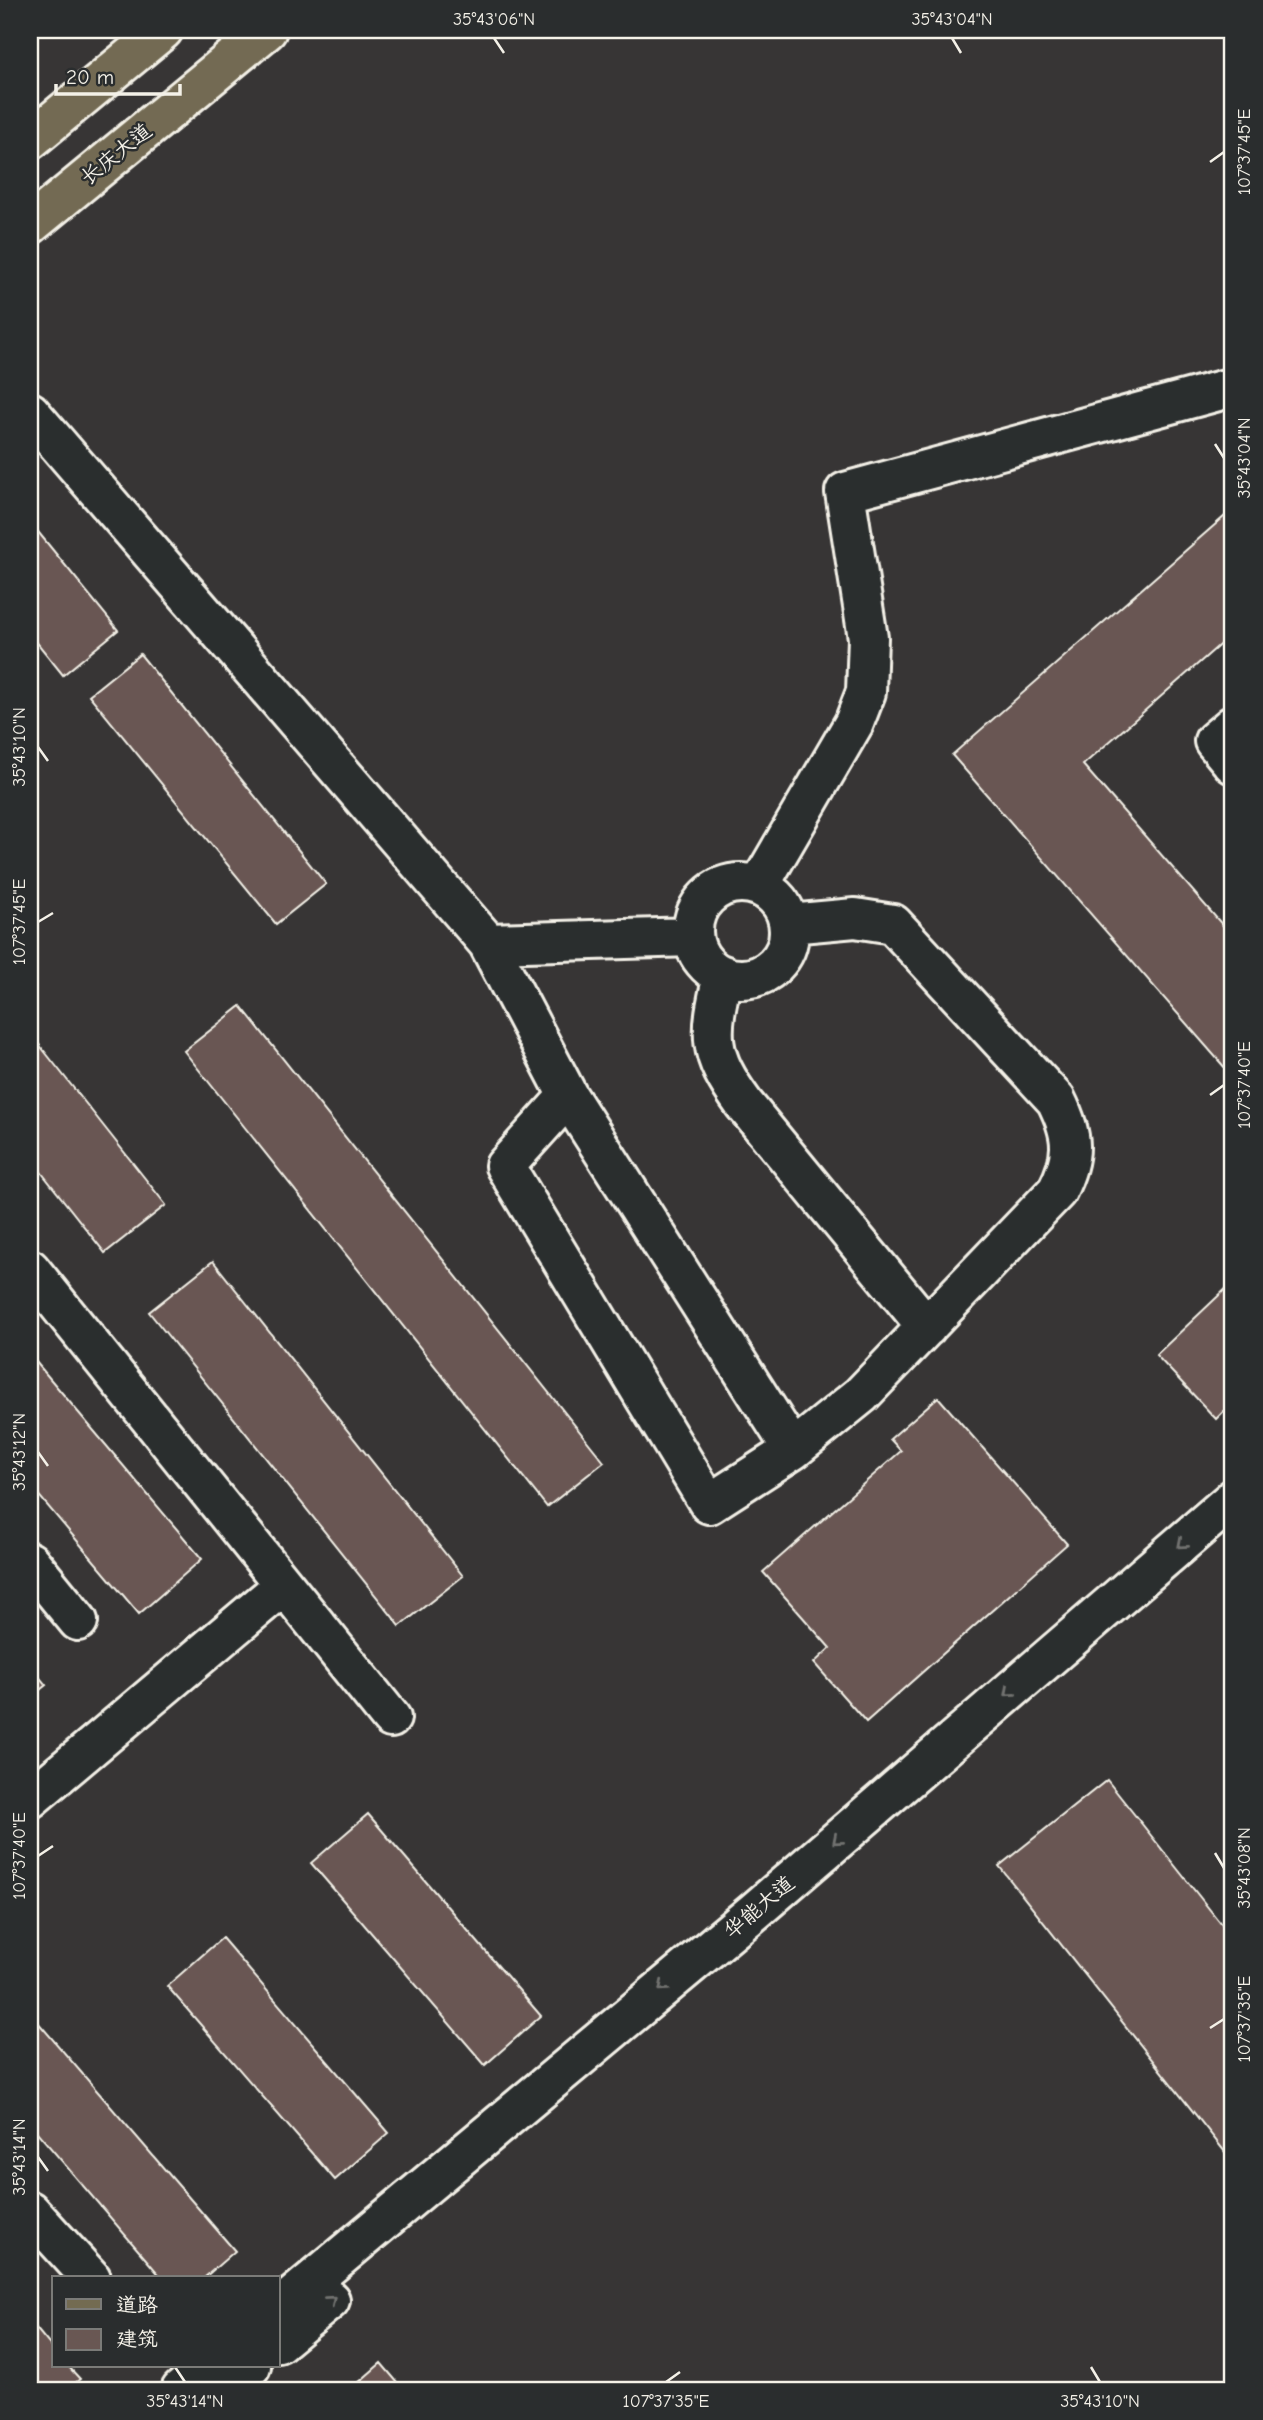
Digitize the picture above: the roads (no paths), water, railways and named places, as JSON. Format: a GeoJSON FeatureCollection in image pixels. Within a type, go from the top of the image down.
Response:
{"type":"FeatureCollection","features":[{"type":"Feature","properties":{"kind":"main road"},"geometry":{"type":"LineString","coordinates":[[30,139],[163,30]]}},
{"type":"Feature","properties":{"kind":"main road","name":"长庆大道"},"geometry":{"type":"LineString","coordinates":[[30,225],[267,30]]}},
{"type":"Feature","properties":{"kind":"street"},"geometry":{"type":"LineString","coordinates":[[759,886],[854,723],[866,692],[868,638],[845,492],[1233,387]]}},
{"type":"Feature","properties":{"kind":"street"},"geometry":{"type":"LineString","coordinates":[[30,412],[488,943],[568,1096],[793,1450]]}},
{"type":"Feature","properties":{"kind":"street"},"geometry":{"type":"LineString","coordinates":[[1233,725],[1214,741],[1233,764]]}},
{"type":"Feature","properties":{"kind":"street"},"geometry":{"type":"LineString","coordinates":[[742,882],[759,886],[773,894],[784,908],[789,924],[788,940],[782,956],[771,968],[756,977],[740,979],[723,975],[709,967],[699,953],[693,937],[694,920],[700,905],[711,892],[742,882]]}},
{"type":"Feature","properties":{"kind":"street"},"geometry":{"type":"LineString","coordinates":[[568,1096],[505,1166],[709,1504],[793,1450],[861,1395],[1057,1191],[1068,1170],[1071,1146],[1067,1122],[1056,1100],[893,924],[855,918],[789,924]]}},
{"type":"Feature","properties":{"kind":"street"},"geometry":{"type":"LineString","coordinates":[[488,943],[693,937]]}},
{"type":"Feature","properties":{"kind":"street"},"geometry":{"type":"LineString","coordinates":[[723,975],[712,1021],[716,1052],[726,1080],[927,1327]]}},
{"type":"Feature","properties":{"kind":"street"},"geometry":{"type":"LineString","coordinates":[[30,1269],[391,1718]]}},
{"type":"Feature","properties":{"kind":"street","name":"华能大道"},"geometry":{"type":"LineString","coordinates":[[280,2307],[745,1920],[1233,1499]]}},
{"type":"Feature","properties":{"kind":"street","name":"华能大道"},"geometry":{"type":"LineString","coordinates":[[280,2341],[773,1930],[1233,1534]]}},
{"type":"Feature","properties":{"kind":"street"},"geometry":{"type":"LineString","coordinates":[[30,1562],[78,1621]]}},
{"type":"Feature","properties":{"kind":"street"},"geometry":{"type":"LineString","coordinates":[[30,1798],[284,1586]]}},
{"type":"Feature","properties":{"kind":"street"},"geometry":{"type":"LineString","coordinates":[[30,2211],[90,2276]]}},
{"type":"Feature","properties":{"kind":"street"},"geometry":{"type":"LineString","coordinates":[[181,2390],[208,2368]]}},
{"type":"Feature","properties":{"kind":"street"},"geometry":{"type":"LineString","coordinates":[[222,2390],[249,2368]]}}]}
